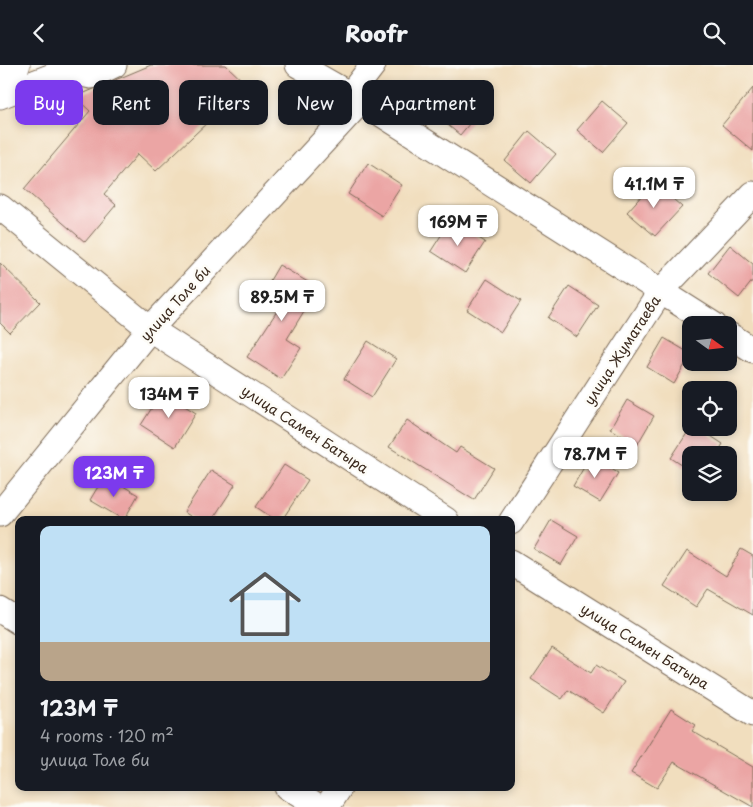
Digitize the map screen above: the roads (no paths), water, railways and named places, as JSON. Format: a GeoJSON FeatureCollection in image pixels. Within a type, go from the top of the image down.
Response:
{"type":"FeatureCollection","features":[{"type":"Feature","properties":{"kind":"main road"},"geometry":{"type":"LineString","coordinates":[[0,72],[16,65]]}},
{"type":"Feature","properties":{"kind":"street"},"geometry":{"type":"LineString","coordinates":[[52,65],[67,72],[91,76],[114,65]]}},
{"type":"Feature","properties":{"kind":"street"},"geometry":{"type":"LineString","coordinates":[[0,96],[81,65]]}},
{"type":"Feature","properties":{"kind":"street"},"geometry":{"type":"LineString","coordinates":[[298,65],[356,98],[700,316]]}},
{"type":"Feature","properties":{"kind":"street","name":"улица Толе би"},"geometry":{"type":"LineString","coordinates":[[0,514],[150,329],[356,98],[373,65]]}},
{"type":"Feature","properties":{"kind":"street","name":"улица Жуматаева"},"geometry":{"type":"LineString","coordinates":[[515,516],[661,291],[753,194]]}},
{"type":"Feature","properties":{"kind":"street","name":"улица Самен Батыра"},"geometry":{"type":"LineString","coordinates":[[0,207],[150,329],[440,516]]}},
{"type":"Feature","properties":{"kind":"street"},"geometry":{"type":"LineString","coordinates":[[738,341],[753,351]]}},
{"type":"Feature","properties":{"kind":"street","name":"улица Самен Батыра"},"geometry":{"type":"LineString","coordinates":[[515,565],[753,714]]}},
{"type":"Feature","properties":{"kind":"street"},"geometry":{"type":"LineString","coordinates":[[0,610],[15,619]]}},
{"type":"Feature","properties":{"kind":"street"},"geometry":{"type":"LineString","coordinates":[[293,791],[319,807]]}},
{"type":"Feature","properties":{"kind":"street"},"geometry":{"type":"LineString","coordinates":[[327,807],[337,791]]}}]}
